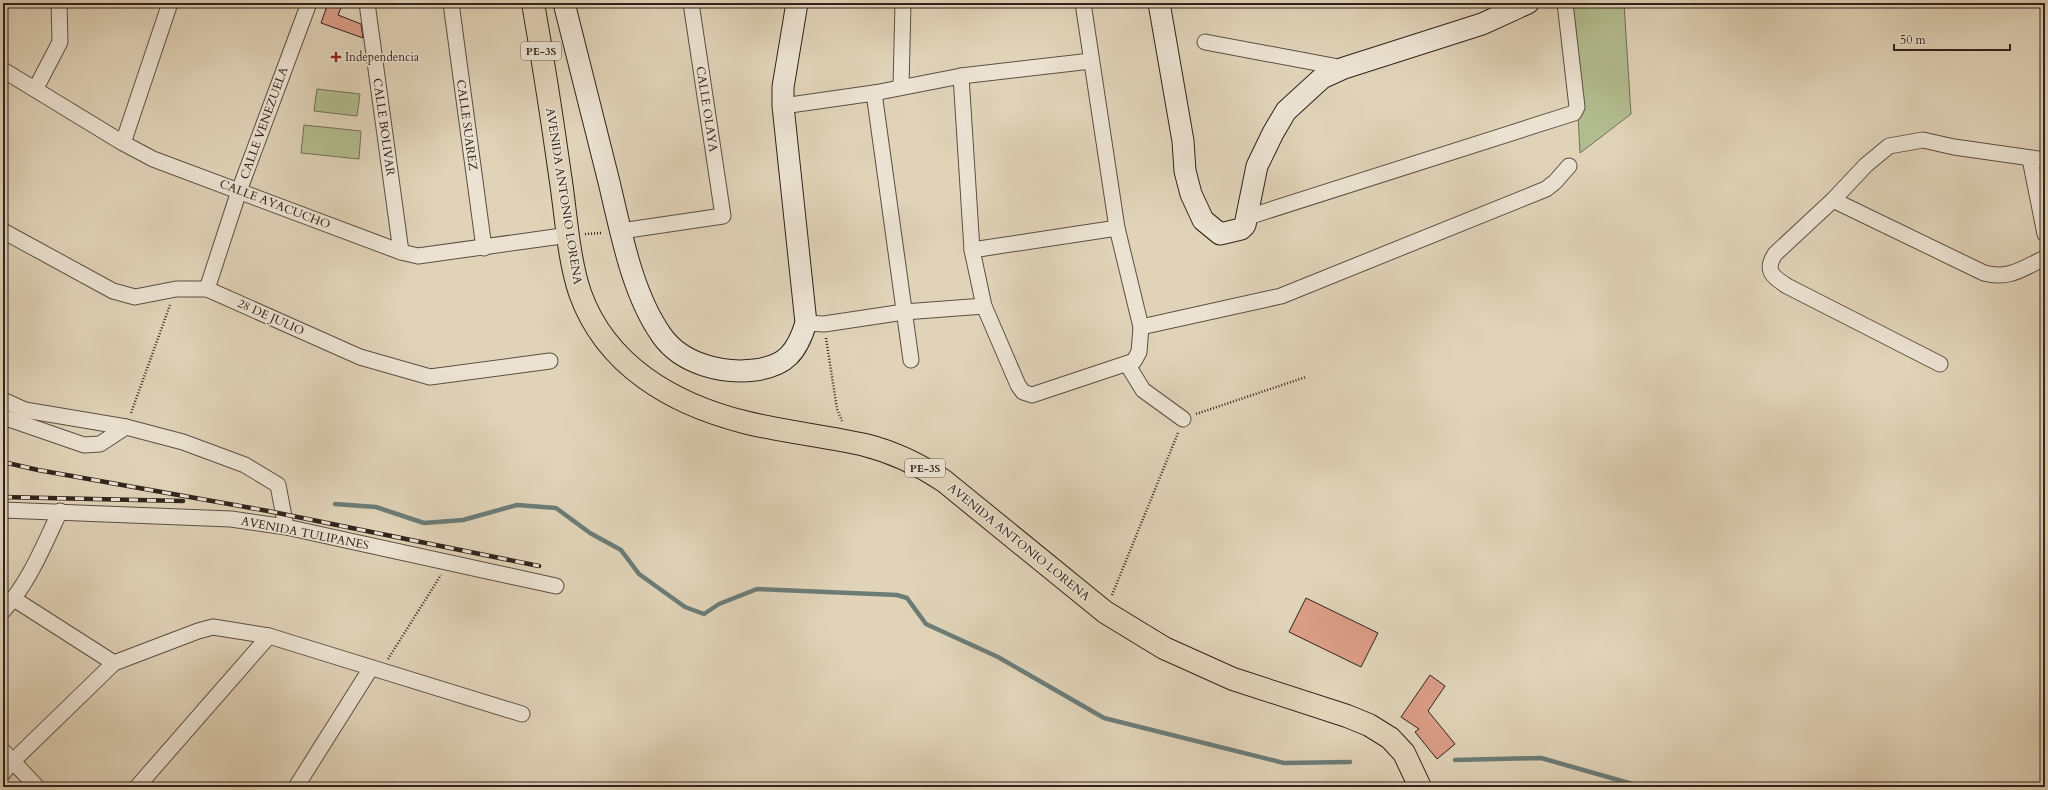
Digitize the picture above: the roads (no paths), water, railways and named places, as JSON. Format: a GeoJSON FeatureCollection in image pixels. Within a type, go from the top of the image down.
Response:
{"type":"FeatureCollection","features":[{"type":"Feature","properties":{"kind":"highway","name":"AVENIDA ANTONIO LORENA"},"geometry":{"type":"LineString","coordinates":[[533,3],[549,99],[574,271],[587,311],[600,332],[642,377],[684,402],[708,412],[745,422],[866,445],[894,455],[923,468],[944,481],[1105,612],[1164,648],[1204,667],[1369,725],[1390,738],[1404,753],[1420,787]]}},
{"type":"Feature","properties":{"kind":"main road"},"geometry":{"type":"LineString","coordinates":[[564,3],[621,231],[640,294],[662,336],[674,349],[686,358],[702,365],[728,370],[754,370],[777,365],[791,354],[815,324],[783,106],[783,87],[797,3]]}},
{"type":"Feature","properties":{"kind":"main road"},"geometry":{"type":"LineString","coordinates":[[1159,3],[1183,141],[1185,171],[1191,194],[1203,220],[1220,234],[1241,229],[1245,225],[1248,217],[1250,194],[1257,166],[1286,111],[1322,78],[1344,68],[1482,24],[1528,3]]}},
{"type":"Feature","properties":{"kind":"street"},"geometry":{"type":"LineString","coordinates":[[36,88],[60,42],[59,3]]}},
{"type":"Feature","properties":{"kind":"street"},"geometry":{"type":"LineString","coordinates":[[123,143],[170,3]]}},
{"type":"Feature","properties":{"kind":"street","name":"CALLE VENEZUELA"},"geometry":{"type":"LineString","coordinates":[[207,289],[239,191],[309,3]]}},
{"type":"Feature","properties":{"kind":"street","name":"CALLE BOLIVAR"},"geometry":{"type":"LineString","coordinates":[[367,3],[401,252]]}},
{"type":"Feature","properties":{"kind":"street","name":"CALLE SUAREZ"},"geometry":{"type":"LineString","coordinates":[[451,3],[484,248]]}},
{"type":"Feature","properties":{"kind":"street","name":"CALLE OLAYA"},"geometry":{"type":"LineString","coordinates":[[621,231],[723,216],[690,3]]}},
{"type":"Feature","properties":{"kind":"street"},"geometry":{"type":"LineString","coordinates":[[901,87],[903,3]]}},
{"type":"Feature","properties":{"kind":"street"},"geometry":{"type":"LineString","coordinates":[[961,76],[972,250],[984,306],[1018,385],[1023,392],[1032,395],[1134,361],[1139,352],[1141,327],[1117,228],[1083,3]]}},
{"type":"Feature","properties":{"kind":"street"},"geometry":{"type":"LineString","coordinates":[[1248,217],[1574,113],[1576,107],[1565,3]]}},
{"type":"Feature","properties":{"kind":"street"},"geometry":{"type":"LineString","coordinates":[[1205,42],[1344,68]]}},
{"type":"Feature","properties":{"kind":"street"},"geometry":{"type":"LineString","coordinates":[[783,106],[874,93],[961,76],[1091,61]]}},
{"type":"Feature","properties":{"kind":"street","name":"CALLE AYACUCHO"},"geometry":{"type":"LineString","coordinates":[[3,70],[36,88],[123,143],[153,159],[401,252],[418,256],[569,235]]}},
{"type":"Feature","properties":{"kind":"street"},"geometry":{"type":"LineString","coordinates":[[874,93],[911,360]]}},
{"type":"Feature","properties":{"kind":"street"},"geometry":{"type":"LineString","coordinates":[[1940,364],[1787,286],[1777,279],[1770,271],[1770,263],[1776,254],[1833,200],[1866,164],[1889,146],[1923,140],[1954,147],[2045,160]]}},
{"type":"Feature","properties":{"kind":"street"},"geometry":{"type":"LineString","coordinates":[[2030,159],[2045,234]]}},
{"type":"Feature","properties":{"kind":"street"},"geometry":{"type":"LineString","coordinates":[[1141,327],[1281,296],[1546,189],[1555,182],[1569,166]]}},
{"type":"Feature","properties":{"kind":"street"},"geometry":{"type":"LineString","coordinates":[[1833,200],[1984,273],[1996,276],[2010,275],[2045,258]]}},
{"type":"Feature","properties":{"kind":"street"},"geometry":{"type":"LineString","coordinates":[[972,250],[1117,228]]}},
{"type":"Feature","properties":{"kind":"street","name":"28 DE JULIO"},"geometry":{"type":"LineString","coordinates":[[3,231],[113,291],[135,297],[176,289],[207,289],[360,357],[430,377],[550,361]]}},
{"type":"Feature","properties":{"kind":"street"},"geometry":{"type":"LineString","coordinates":[[815,324],[904,312],[984,306]]}},
{"type":"Feature","properties":{"kind":"street"},"geometry":{"type":"LineString","coordinates":[[1127,364],[1143,390],[1183,419]]}},
{"type":"Feature","properties":{"kind":"street"},"geometry":{"type":"LineString","coordinates":[[3,400],[25,410],[126,427],[183,442],[245,465],[278,485],[286,527]]}},
{"type":"Feature","properties":{"kind":"street"},"geometry":{"type":"LineString","coordinates":[[3,417],[84,445],[100,444],[126,427]]}},
{"type":"Feature","properties":{"kind":"street","name":"AVENIDA TULIPANES"},"geometry":{"type":"LineString","coordinates":[[3,510],[60,511],[232,519],[286,527],[556,586]]}},
{"type":"Feature","properties":{"kind":"street"},"geometry":{"type":"LineString","coordinates":[[3,611],[14,599],[35,563],[60,511]]}},
{"type":"Feature","properties":{"kind":"street"},"geometry":{"type":"LineString","coordinates":[[14,599],[114,663]]}},
{"type":"Feature","properties":{"kind":"street"},"geometry":{"type":"LineString","coordinates":[[37,787],[6,762],[114,663],[198,630],[213,627],[269,636],[522,714]]}},
{"type":"Feature","properties":{"kind":"street"},"geometry":{"type":"LineString","coordinates":[[137,787],[269,636]]}},
{"type":"Feature","properties":{"kind":"street"},"geometry":{"type":"LineString","coordinates":[[296,787],[376,669]]}},
{"type":"Feature","properties":{"kind":"waterway"},"geometry":{"type":"LineString","coordinates":[[335,504],[376,507],[424,523],[463,520],[517,505],[556,508],[590,533],[621,550],[639,574],[685,607],[704,614],[719,604],[757,589],[897,595],[907,598],[926,624],[998,657],[1104,718],[1284,763],[1350,762]]}},
{"type":"Feature","properties":{"kind":"waterway"},"geometry":{"type":"LineString","coordinates":[[1455,760],[1541,758],[1643,787]]}},
{"type":"Feature","properties":{"kind":"railway"},"geometry":{"type":"LineString","coordinates":[[3,462],[38,470],[268,511],[539,566]]}},
{"type":"Feature","properties":{"kind":"railway"},"geometry":{"type":"LineString","coordinates":[[3,497],[183,501]]}},
{"type":"Feature","properties":{"kind":"place","name":"Independencia"},"geometry":{"type":"Point","coordinates":[336,57]}}]}
